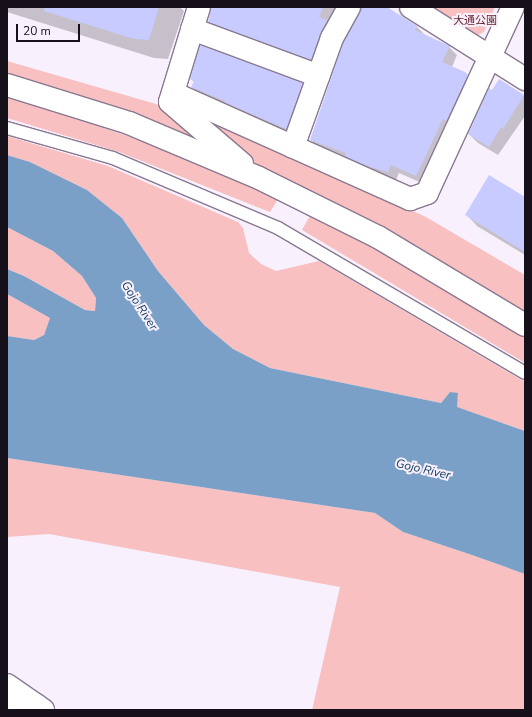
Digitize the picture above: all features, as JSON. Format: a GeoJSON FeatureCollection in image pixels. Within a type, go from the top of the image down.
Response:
{"type":"FeatureCollection","features":[{"type":"Feature","properties":{"kind":"street"},"geometry":{"type":"LineString","coordinates":[[199,7],[170,102],[259,178]]}},
{"type":"Feature","properties":{"kind":"street"},"geometry":{"type":"LineString","coordinates":[[294,147],[332,38],[350,7]]}},
{"type":"Feature","properties":{"kind":"street"},"geometry":{"type":"LineString","coordinates":[[411,7],[525,80]]}},
{"type":"Feature","properties":{"kind":"street"},"geometry":{"type":"LineString","coordinates":[[173,93],[410,198],[427,193],[513,7]]}},
{"type":"Feature","properties":{"kind":"street"},"geometry":{"type":"LineString","coordinates":[[192,29],[319,76]]}},
{"type":"Feature","properties":{"kind":"street"},"geometry":{"type":"LineString","coordinates":[[7,85],[128,123],[259,178],[378,237],[525,324]]}},
{"type":"Feature","properties":{"kind":"street"},"geometry":{"type":"LineString","coordinates":[[7,686],[38,709]]}},
{"type":"Feature","properties":{"kind":"street"},"geometry":{"type":"LineString","coordinates":[[7,710],[38,709]]}},
{"type":"Feature","properties":{"kind":"lane"},"geometry":{"type":"LineString","coordinates":[[7,128],[113,158],[278,228],[525,373]]}},
{"type":"Feature","properties":{"kind":"green space","name":"大通公園"},"geometry":{"type":"Polygon","coordinates":[[[426,7],[495,7],[484,32],[474,37],[426,7]]]}},
{"type":"Feature","properties":{"kind":"green space"},"geometry":{"type":"Polygon","coordinates":[[[7,61],[163,106],[227,157],[79,95],[7,77],[7,61]]]}},
{"type":"Feature","properties":{"kind":"green space"},"geometry":{"type":"Polygon","coordinates":[[[7,97],[30,103],[119,133],[247,179],[280,196],[270,212],[119,152],[7,118],[7,97]]]}},
{"type":"Feature","properties":{"kind":"green space"},"geometry":{"type":"Polygon","coordinates":[[[188,108],[426,217],[525,275],[525,314],[261,169],[188,108]]]}},
{"type":"Feature","properties":{"kind":"green space"},"geometry":{"type":"Polygon","coordinates":[[[7,136],[108,166],[238,222],[243,228],[249,253],[261,264],[276,271],[319,261],[525,382],[525,431],[456,407],[458,394],[450,392],[441,403],[270,368],[233,349],[204,325],[158,271],[122,218],[87,190],[30,162],[7,155],[7,136]]]}},
{"type":"Feature","properties":{"kind":"green space"},"geometry":{"type":"Polygon","coordinates":[[[312,212],[373,243],[525,336],[525,363],[302,230],[312,212]]]}},
{"type":"Feature","properties":{"kind":"green space"},"geometry":{"type":"Polygon","coordinates":[[[7,227],[53,251],[82,276],[96,298],[95,311],[85,310],[24,276],[7,269],[7,227]]]}},
{"type":"Feature","properties":{"kind":"green space"},"geometry":{"type":"Polygon","coordinates":[[[7,294],[50,318],[44,335],[34,340],[7,336],[7,294]]]}},
{"type":"Feature","properties":{"kind":"green space"},"geometry":{"type":"Polygon","coordinates":[[[7,458],[375,513],[403,532],[525,574],[525,710],[312,710],[340,587],[49,534],[7,537],[7,458]]]}},
{"type":"Feature","properties":{"kind":"water","name":"Gojo River"},"geometry":{"type":"Polygon","coordinates":[[[7,155],[30,162],[87,190],[122,218],[158,271],[204,325],[233,349],[270,368],[441,403],[450,392],[458,393],[457,407],[525,431],[525,574],[403,532],[375,513],[7,458],[7,336],[34,340],[44,335],[50,318],[7,294],[7,269],[24,276],[85,310],[95,311],[96,298],[82,276],[53,251],[7,227],[7,155]]]}},
{"type":"Feature","properties":{"kind":"building"},"geometry":{"type":"Polygon","coordinates":[[[45,7],[159,7],[149,40],[134,39],[44,11],[45,7]]]}},
{"type":"Feature","properties":{"kind":"building"},"geometry":{"type":"Polygon","coordinates":[[[211,7],[323,7],[319,17],[327,20],[320,34],[311,60],[208,22],[211,7]]]}},
{"type":"Feature","properties":{"kind":"building"},"geometry":{"type":"Polygon","coordinates":[[[361,7],[387,7],[417,26],[415,30],[450,46],[442,62],[465,72],[468,75],[446,121],[443,119],[416,176],[391,165],[388,172],[367,166],[345,156],[346,153],[310,140],[343,43],[361,7]]]}},
{"type":"Feature","properties":{"kind":"building"},"geometry":{"type":"Polygon","coordinates":[[[200,45],[303,83],[286,129],[191,87],[194,81],[190,79],[200,45]]]}},
{"type":"Feature","properties":{"kind":"building"},"geometry":{"type":"Polygon","coordinates":[[[499,79],[524,95],[503,129],[501,127],[489,147],[468,134],[489,88],[492,90],[499,79]]]}},
{"type":"Feature","properties":{"kind":"building"},"geometry":{"type":"Polygon","coordinates":[[[489,175],[525,197],[525,252],[465,215],[489,175]]]}}]}
